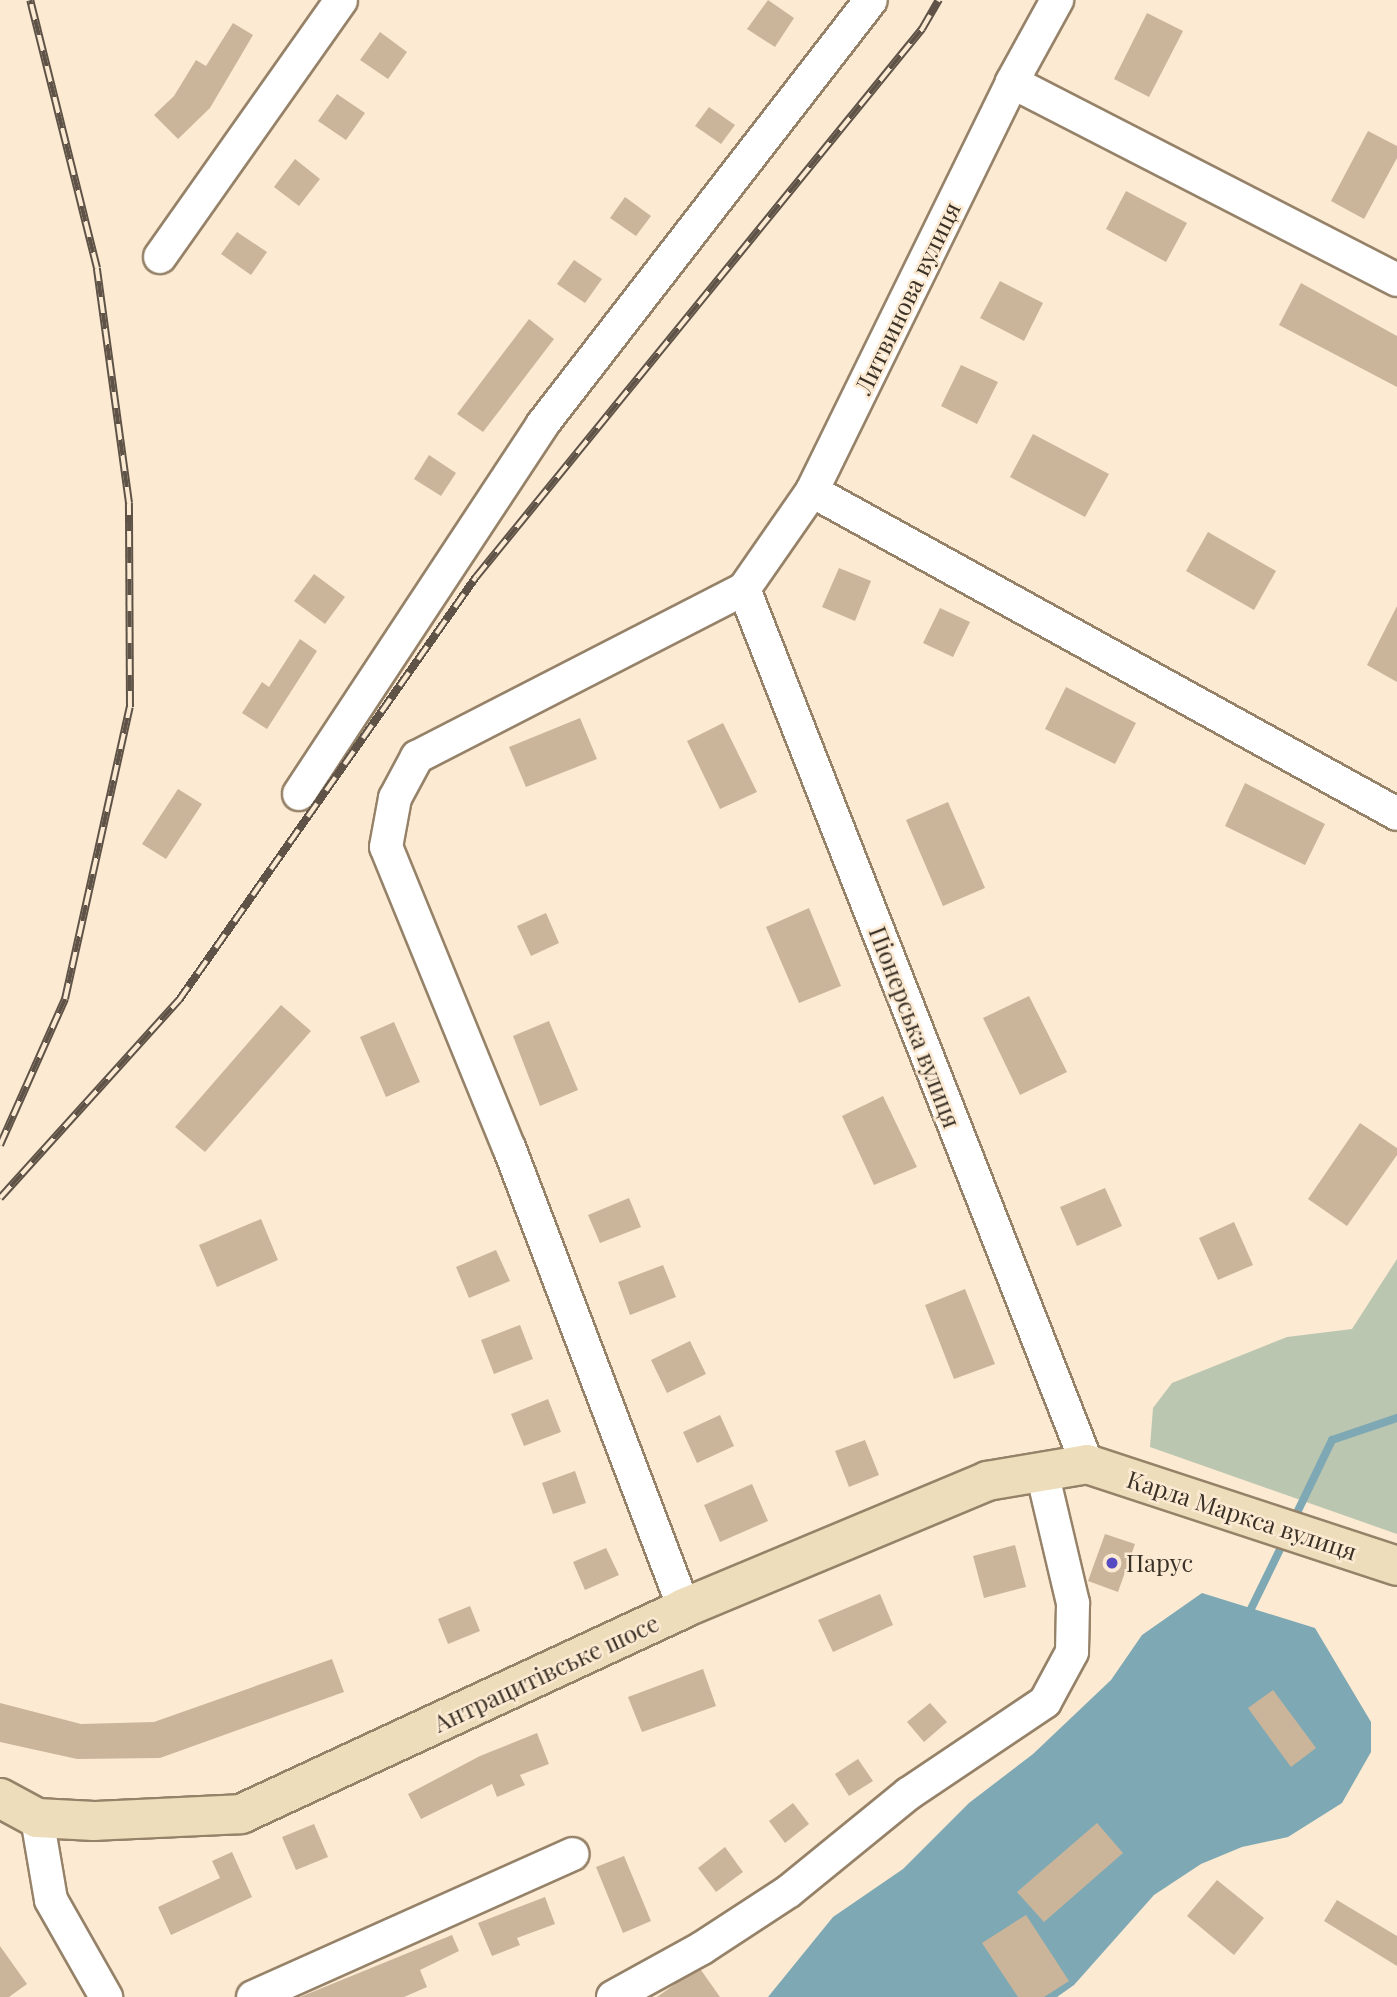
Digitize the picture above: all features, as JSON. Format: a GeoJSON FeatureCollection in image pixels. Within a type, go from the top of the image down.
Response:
{"type":"FeatureCollection","features":[{"type":"Feature","properties":{"kind":"main road","name":"Антрацитівське шосе"},"geometry":{"type":"LineString","coordinates":[[0,1798],[37,1818],[94,1821],[241,1814],[684,1608],[987,1481],[1087,1464]]}},
{"type":"Feature","properties":{"kind":"main road","name":"Карла Маркса вулиця"},"geometry":{"type":"LineString","coordinates":[[1087,1464],[1397,1566]]}},
{"type":"Feature","properties":{"kind":"street"},"geometry":{"type":"LineString","coordinates":[[160,257],[341,0]]}},
{"type":"Feature","properties":{"kind":"street","name":"Литвинова вулиця"},"geometry":{"type":"LineString","coordinates":[[744,589],[812,491],[1012,82],[1058,0]]}},
{"type":"Feature","properties":{"kind":"street"},"geometry":{"type":"LineString","coordinates":[[299,794],[542,425],[873,5]]}},
{"type":"Feature","properties":{"kind":"street"},"geometry":{"type":"LineString","coordinates":[[1012,82],[1397,280]]}},
{"type":"Feature","properties":{"kind":"street"},"geometry":{"type":"LineString","coordinates":[[812,491],[1397,814]]}},
{"type":"Feature","properties":{"kind":"street"},"geometry":{"type":"LineString","coordinates":[[684,1608],[509,1149],[386,847],[395,797],[417,757],[744,589]]}},
{"type":"Feature","properties":{"kind":"street","name":"Піонерська вулиця"},"geometry":{"type":"LineString","coordinates":[[744,589],[1087,1464]]}},
{"type":"Feature","properties":{"kind":"street"},"geometry":{"type":"LineString","coordinates":[[613,1997],[702,1948],[789,1891],[908,1794],[1045,1702],[1072,1652],[1073,1603],[1042,1472]]}},
{"type":"Feature","properties":{"kind":"street"},"geometry":{"type":"LineString","coordinates":[[37,1818],[51,1900],[106,1997]]}},
{"type":"Feature","properties":{"kind":"street"},"geometry":{"type":"LineString","coordinates":[[253,1997],[573,1854]]}},
{"type":"Feature","properties":{"kind":"green space"},"geometry":{"type":"Polygon","coordinates":[[[1397,1259],[1397,1534],[1150,1447],[1153,1408],[1172,1383],[1287,1337],[1352,1329],[1397,1259]]]}},
{"type":"Feature","properties":{"kind":"water"},"geometry":{"type":"Polygon","coordinates":[[[1202,1593],[1315,1628],[1371,1722],[1371,1752],[1342,1803],[1288,1837],[1242,1847],[1201,1864],[1154,1895],[1074,1985],[1057,1997],[768,1997],[833,1917],[903,1869],[969,1803],[1033,1754],[1111,1680],[1142,1635],[1202,1593]]]}},
{"type":"Feature","properties":{"kind":"building"},"geometry":{"type":"Polygon","coordinates":[[[768,0],[794,18],[775,47],[747,29],[768,0]]]}},
{"type":"Feature","properties":{"kind":"building"},"geometry":{"type":"Polygon","coordinates":[[[1147,13],[1183,31],[1149,97],[1114,79],[1147,13]]]}},
{"type":"Feature","properties":{"kind":"building"},"geometry":{"type":"Polygon","coordinates":[[[233,23],[253,35],[210,108],[178,139],[154,115],[174,96],[196,60],[206,66],[233,23]]]}},
{"type":"Feature","properties":{"kind":"building"},"geometry":{"type":"Polygon","coordinates":[[[380,32],[407,52],[388,79],[360,60],[380,32]]]}},
{"type":"Feature","properties":{"kind":"building"},"geometry":{"type":"Polygon","coordinates":[[[337,94],[365,113],[346,140],[318,121],[337,94]]]}},
{"type":"Feature","properties":{"kind":"building"},"geometry":{"type":"Polygon","coordinates":[[[709,107],[735,125],[721,144],[695,126],[709,107]]]}},
{"type":"Feature","properties":{"kind":"building"},"geometry":{"type":"Polygon","coordinates":[[[1368,131],[1397,146],[1397,158],[1364,219],[1331,201],[1368,131]]]}},
{"type":"Feature","properties":{"kind":"building"},"geometry":{"type":"Polygon","coordinates":[[[295,159],[320,179],[299,206],[274,187],[295,159]]]}},
{"type":"Feature","properties":{"kind":"building"},"geometry":{"type":"Polygon","coordinates":[[[1126,191],[1187,223],[1166,262],[1106,229],[1126,191]]]}},
{"type":"Feature","properties":{"kind":"building"},"geometry":{"type":"Polygon","coordinates":[[[625,197],[651,216],[636,236],[610,218],[625,197]]]}},
{"type":"Feature","properties":{"kind":"building"},"geometry":{"type":"Polygon","coordinates":[[[237,232],[267,252],[251,275],[221,254],[237,232]]]}},
{"type":"Feature","properties":{"kind":"building"},"geometry":{"type":"Polygon","coordinates":[[[574,260],[602,279],[585,303],[557,284],[574,260]]]}},
{"type":"Feature","properties":{"kind":"building"},"geometry":{"type":"Polygon","coordinates":[[[1000,281],[1043,303],[1024,341],[980,318],[1000,281]]]}},
{"type":"Feature","properties":{"kind":"building"},"geometry":{"type":"Polygon","coordinates":[[[1301,283],[1397,336],[1397,387],[1279,325],[1301,283]]]}},
{"type":"Feature","properties":{"kind":"building"},"geometry":{"type":"Polygon","coordinates":[[[529,319],[554,339],[483,432],[457,414],[529,319]]]}},
{"type":"Feature","properties":{"kind":"building"},"geometry":{"type":"Polygon","coordinates":[[[961,365],[998,382],[977,424],[941,406],[961,365]]]}},
{"type":"Feature","properties":{"kind":"building"},"geometry":{"type":"Polygon","coordinates":[[[1033,434],[1109,474],[1085,517],[1010,477],[1033,434]]]}},
{"type":"Feature","properties":{"kind":"building"},"geometry":{"type":"Polygon","coordinates":[[[429,455],[456,473],[441,496],[414,479],[429,455]]]}},
{"type":"Feature","properties":{"kind":"building"},"geometry":{"type":"Polygon","coordinates":[[[1208,532],[1276,571],[1254,610],[1186,571],[1208,532]]]}},
{"type":"Feature","properties":{"kind":"building"},"geometry":{"type":"Polygon","coordinates":[[[839,568],[871,581],[855,621],[822,607],[839,568]]]}},
{"type":"Feature","properties":{"kind":"building"},"geometry":{"type":"Polygon","coordinates":[[[314,574],[345,597],[325,624],[294,601],[314,574]]]}},
{"type":"Feature","properties":{"kind":"building"},"geometry":{"type":"Polygon","coordinates":[[[1397,606],[1397,682],[1367,665],[1397,606]]]}},
{"type":"Feature","properties":{"kind":"building"},"geometry":{"type":"Polygon","coordinates":[[[940,608],[970,622],[953,657],[923,643],[940,608]]]}},
{"type":"Feature","properties":{"kind":"building"},"geometry":{"type":"Polygon","coordinates":[[[300,639],[317,651],[267,729],[242,713],[262,682],[269,687],[300,639]]]}},
{"type":"Feature","properties":{"kind":"building"},"geometry":{"type":"Polygon","coordinates":[[[1066,687],[1136,723],[1115,764],[1045,729],[1066,687]]]}},
{"type":"Feature","properties":{"kind":"building"},"geometry":{"type":"Polygon","coordinates":[[[580,718],[597,759],[526,787],[509,747],[580,718]]]}},
{"type":"Feature","properties":{"kind":"building"},"geometry":{"type":"Polygon","coordinates":[[[723,723],[757,792],[720,809],[687,741],[723,723]]]}},
{"type":"Feature","properties":{"kind":"building"},"geometry":{"type":"Polygon","coordinates":[[[1245,783],[1325,824],[1305,865],[1225,826],[1245,783]]]}},
{"type":"Feature","properties":{"kind":"building"},"geometry":{"type":"Polygon","coordinates":[[[178,789],[202,804],[166,859],[142,844],[178,789]]]}},
{"type":"Feature","properties":{"kind":"building"},"geometry":{"type":"Polygon","coordinates":[[[948,802],[985,888],[943,906],[906,820],[948,802]]]}},
{"type":"Feature","properties":{"kind":"building"},"geometry":{"type":"Polygon","coordinates":[[[809,908],[841,986],[799,1003],[766,927],[809,908]]]}},
{"type":"Feature","properties":{"kind":"building"},"geometry":{"type":"Polygon","coordinates":[[[546,913],[559,943],[531,956],[517,926],[546,913]]]}},
{"type":"Feature","properties":{"kind":"building"},"geometry":{"type":"Polygon","coordinates":[[[1029,996],[1067,1072],[1020,1095],[983,1018],[1029,996]]]}},
{"type":"Feature","properties":{"kind":"building"},"geometry":{"type":"Polygon","coordinates":[[[281,1005],[311,1031],[205,1152],[175,1127],[281,1005]]]}},
{"type":"Feature","properties":{"kind":"building"},"geometry":{"type":"Polygon","coordinates":[[[549,1021],[578,1090],[540,1106],[513,1036],[549,1021]]]}},
{"type":"Feature","properties":{"kind":"building"},"geometry":{"type":"Polygon","coordinates":[[[394,1022],[420,1082],[386,1097],[360,1037],[394,1022]]]}},
{"type":"Feature","properties":{"kind":"building"},"geometry":{"type":"Polygon","coordinates":[[[883,1096],[917,1167],[874,1185],[842,1116],[883,1096]]]}},
{"type":"Feature","properties":{"kind":"building"},"geometry":{"type":"Polygon","coordinates":[[[1360,1123],[1397,1148],[1397,1155],[1347,1226],[1308,1199],[1360,1123]]]}},
{"type":"Feature","properties":{"kind":"building"},"geometry":{"type":"Polygon","coordinates":[[[1105,1188],[1122,1226],[1077,1246],[1060,1207],[1105,1188]]]}},
{"type":"Feature","properties":{"kind":"building"},"geometry":{"type":"Polygon","coordinates":[[[629,1198],[641,1227],[600,1243],[588,1215],[629,1198]]]}},
{"type":"Feature","properties":{"kind":"building"},"geometry":{"type":"Polygon","coordinates":[[[261,1219],[278,1260],[217,1287],[199,1245],[261,1219]]]}},
{"type":"Feature","properties":{"kind":"building"},"geometry":{"type":"Polygon","coordinates":[[[1234,1222],[1253,1265],[1218,1280],[1199,1238],[1234,1222]]]}},
{"type":"Feature","properties":{"kind":"building"},"geometry":{"type":"Polygon","coordinates":[[[496,1250],[510,1281],[469,1298],[456,1267],[496,1250]]]}},
{"type":"Feature","properties":{"kind":"building"},"geometry":{"type":"Polygon","coordinates":[[[663,1265],[676,1297],[630,1315],[618,1282],[663,1265]]]}},
{"type":"Feature","properties":{"kind":"building"},"geometry":{"type":"Polygon","coordinates":[[[965,1289],[995,1364],[954,1379],[925,1305],[965,1289]]]}},
{"type":"Feature","properties":{"kind":"building"},"geometry":{"type":"Polygon","coordinates":[[[520,1325],[533,1359],[494,1374],[481,1340],[520,1325]]]}},
{"type":"Feature","properties":{"kind":"building"},"geometry":{"type":"Polygon","coordinates":[[[690,1341],[706,1374],[667,1393],[651,1360],[690,1341]]]}},
{"type":"Feature","properties":{"kind":"building"},"geometry":{"type":"Polygon","coordinates":[[[548,1399],[561,1432],[524,1446],[511,1414],[548,1399]]]}},
{"type":"Feature","properties":{"kind":"building"},"geometry":{"type":"Polygon","coordinates":[[[720,1415],[734,1446],[697,1463],[683,1432],[720,1415]]]}},
{"type":"Feature","properties":{"kind":"building"},"geometry":{"type":"Polygon","coordinates":[[[865,1440],[879,1475],[849,1487],[835,1451],[865,1440]]]}},
{"type":"Feature","properties":{"kind":"building"},"geometry":{"type":"Polygon","coordinates":[[[575,1471],[586,1503],[553,1514],[542,1483],[575,1471]]]}},
{"type":"Feature","properties":{"kind":"building"},"geometry":{"type":"Polygon","coordinates":[[[752,1484],[768,1521],[720,1542],[704,1505],[752,1484]]]}},
{"type":"Feature","properties":{"kind":"building","name":"Парус"},"geometry":{"type":"Polygon","coordinates":[[[1105,1534],[1135,1544],[1118,1592],[1088,1581],[1105,1534]]]}},
{"type":"Feature","properties":{"kind":"building"},"geometry":{"type":"Polygon","coordinates":[[[1015,1545],[1026,1587],[984,1598],[973,1556],[1015,1545]]]}},
{"type":"Feature","properties":{"kind":"building"},"geometry":{"type":"Polygon","coordinates":[[[606,1548],[619,1575],[585,1590],[573,1562],[606,1548]]]}},
{"type":"Feature","properties":{"kind":"building"},"geometry":{"type":"Polygon","coordinates":[[[880,1594],[893,1625],[833,1652],[818,1620],[880,1594]]]}},
{"type":"Feature","properties":{"kind":"building"},"geometry":{"type":"Polygon","coordinates":[[[470,1606],[480,1631],[448,1644],[438,1619],[470,1606]]]}},
{"type":"Feature","properties":{"kind":"building"},"geometry":{"type":"Polygon","coordinates":[[[332,1659],[344,1692],[160,1758],[77,1759],[0,1742],[0,1703],[81,1724],[154,1722],[332,1659]]]}},
{"type":"Feature","properties":{"kind":"building"},"geometry":{"type":"Polygon","coordinates":[[[703,1669],[716,1706],[642,1732],[628,1697],[703,1669]]]}},
{"type":"Feature","properties":{"kind":"building"},"geometry":{"type":"Polygon","coordinates":[[[1273,1690],[1316,1748],[1291,1767],[1248,1708],[1273,1690]]]}},
{"type":"Feature","properties":{"kind":"building"},"geometry":{"type":"Polygon","coordinates":[[[930,1703],[947,1722],[924,1742],[907,1722],[930,1703]]]}},
{"type":"Feature","properties":{"kind":"building"},"geometry":{"type":"Polygon","coordinates":[[[537,1733],[549,1764],[520,1775],[525,1785],[497,1797],[492,1784],[421,1819],[408,1794],[480,1756],[537,1733]]]}},
{"type":"Feature","properties":{"kind":"building"},"geometry":{"type":"Polygon","coordinates":[[[858,1759],[873,1781],[849,1796],[835,1774],[858,1759]]]}},
{"type":"Feature","properties":{"kind":"building"},"geometry":{"type":"Polygon","coordinates":[[[793,1803],[809,1824],[785,1843],[769,1821],[793,1803]]]}},
{"type":"Feature","properties":{"kind":"building"},"geometry":{"type":"Polygon","coordinates":[[[1097,1823],[1123,1853],[1044,1922],[1017,1892],[1097,1823]]]}},
{"type":"Feature","properties":{"kind":"building"},"geometry":{"type":"Polygon","coordinates":[[[314,1824],[328,1857],[296,1870],[282,1837],[314,1824]]]}},
{"type":"Feature","properties":{"kind":"building"},"geometry":{"type":"Polygon","coordinates":[[[725,1847],[743,1872],[716,1892],[698,1868],[725,1847]]]}},
{"type":"Feature","properties":{"kind":"building"},"geometry":{"type":"Polygon","coordinates":[[[232,1852],[252,1897],[171,1935],[158,1907],[220,1878],[212,1861],[232,1852]]]}},
{"type":"Feature","properties":{"kind":"building"},"geometry":{"type":"Polygon","coordinates":[[[624,1856],[651,1921],[623,1933],[596,1867],[624,1856]]]}},
{"type":"Feature","properties":{"kind":"building"},"geometry":{"type":"Polygon","coordinates":[[[1217,1880],[1264,1918],[1234,1955],[1187,1916],[1217,1880]]]}},
{"type":"Feature","properties":{"kind":"building"},"geometry":{"type":"Polygon","coordinates":[[[545,1897],[555,1924],[517,1938],[520,1945],[492,1956],[478,1923],[545,1897]]]}},
{"type":"Feature","properties":{"kind":"building"},"geometry":{"type":"Polygon","coordinates":[[[1337,1900],[1397,1936],[1397,1966],[1324,1921],[1337,1900]]]}},
{"type":"Feature","properties":{"kind":"building"},"geometry":{"type":"Polygon","coordinates":[[[1026,1915],[1069,1981],[1044,1997],[1018,1997],[982,1943],[1026,1915]]]}},
{"type":"Feature","properties":{"kind":"building"},"geometry":{"type":"Polygon","coordinates":[[[452,1935],[459,1951],[420,1970],[427,1987],[404,1997],[300,1997],[452,1935]]]}},
{"type":"Feature","properties":{"kind":"building"},"geometry":{"type":"Polygon","coordinates":[[[0,1946],[27,1984],[9,1997],[0,1997],[0,1946]]]}},
{"type":"Feature","properties":{"kind":"building"},"geometry":{"type":"Polygon","coordinates":[[[701,1970],[720,1997],[657,1997],[678,1982],[701,1970]]]}},
{"type":"Feature","properties":{"kind":"waterway"},"geometry":{"type":"LineString","coordinates":[[1293,1521],[1332,1440],[1397,1418]]}},
{"type":"Feature","properties":{"kind":"waterway"},"geometry":{"type":"LineString","coordinates":[[1248,1615],[1285,1539]]}},
{"type":"Feature","properties":{"kind":"railway"},"geometry":{"type":"LineString","coordinates":[[0,1145],[65,999],[130,707],[129,503],[97,268],[30,0]]}},
{"type":"Feature","properties":{"kind":"railway"},"geometry":{"type":"LineString","coordinates":[[0,1198],[179,1000],[476,577],[922,29],[939,0]]}},
{"type":"Feature","properties":{"kind":"place","name":"Парус"},"geometry":{"type":"Point","coordinates":[1112,1563]}}]}
